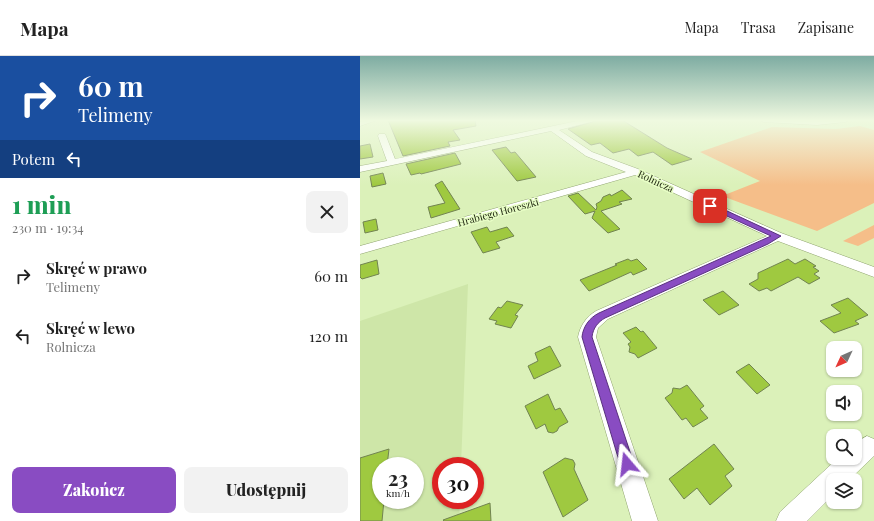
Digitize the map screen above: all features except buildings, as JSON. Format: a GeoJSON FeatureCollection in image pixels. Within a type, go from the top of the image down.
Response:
{"type":"FeatureCollection","features":[{"type":"Feature","properties":{"kind":"street"},"geometry":{"type":"LineString","coordinates":[[384,142],[392,162]]}},
{"type":"Feature","properties":{"kind":"street"},"geometry":{"type":"LineString","coordinates":[[360,169],[491,142]]}},
{"type":"Feature","properties":{"kind":"street","name":"Rolnicza"},"geometry":{"type":"LineString","coordinates":[[570,142],[582,151],[635,172],[777,236],[874,272]]}},
{"type":"Feature","properties":{"kind":"street","name":"Hrabiego Horeszki"},"geometry":{"type":"LineString","coordinates":[[360,250],[581,189],[635,172]]}},
{"type":"Feature","properties":{"kind":"street"},"geometry":{"type":"LineString","coordinates":[[645,521],[587,337],[588,331],[596,319],[602,315],[777,236]]}},
{"type":"Feature","properties":{"kind":"street"},"geometry":{"type":"LineString","coordinates":[[789,521],[848,465]]}},
{"type":"Feature","properties":{"kind":"shaded area"},"geometry":{"type":"Polygon","coordinates":[[[730,142],[874,142],[874,203],[817,231],[722,196],[760,181],[700,152],[730,142]]]}},
{"type":"Feature","properties":{"kind":"shaded area"},"geometry":{"type":"Polygon","coordinates":[[[874,225],[874,238],[858,246],[843,241],[874,225]]]}},
{"type":"Feature","properties":{"kind":"shaded area"},"geometry":{"type":"Polygon","coordinates":[[[468,284],[461,457],[432,457],[432,509],[460,509],[459,521],[360,521],[360,321],[468,284]]]}},
{"type":"Feature","properties":{"kind":"route"},"geometry":{"type":"LineString","coordinates":[[627,464],[587,337],[588,331],[596,319],[602,315],[777,236],[710,206]]}}]}
